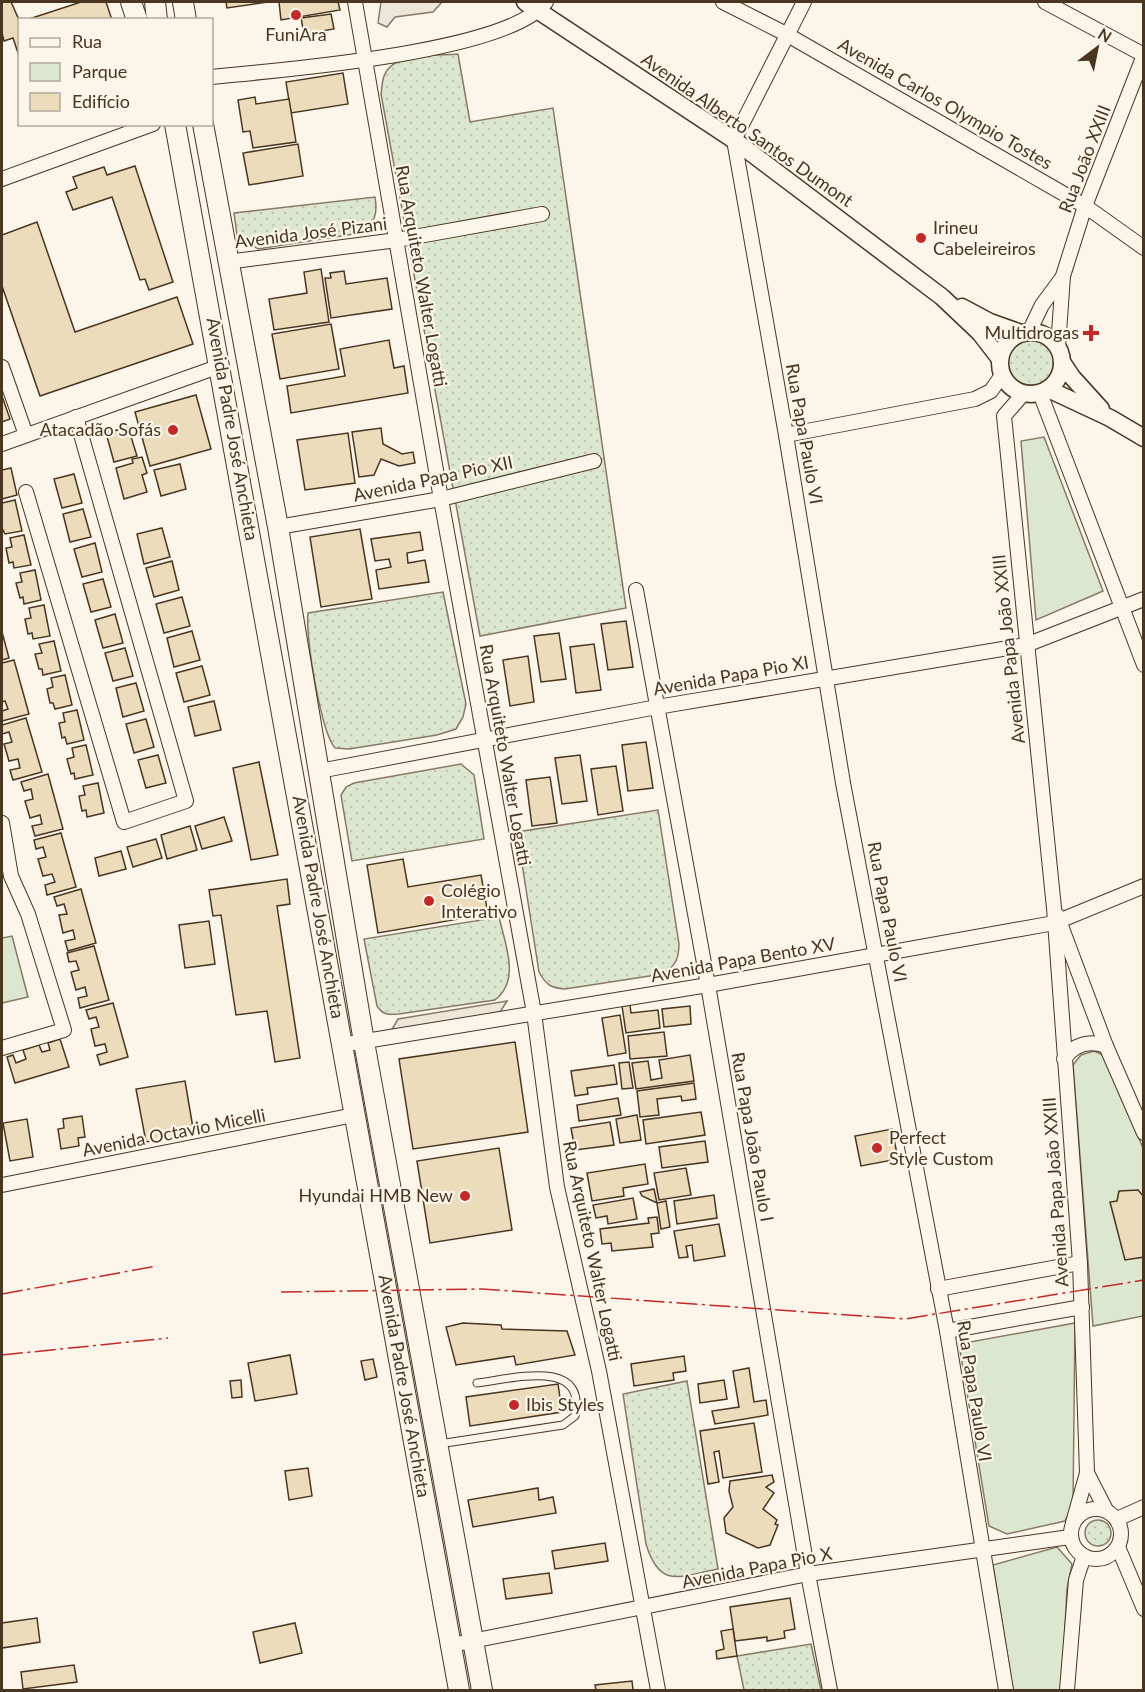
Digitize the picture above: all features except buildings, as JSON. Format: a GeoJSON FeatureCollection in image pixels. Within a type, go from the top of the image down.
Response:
{"type":"FeatureCollection","features":[{"type":"Feature","properties":{"kind":"main road"},"geometry":{"type":"LineString","coordinates":[[131,2],[136,18]]}},
{"type":"Feature","properties":{"kind":"main road"},"geometry":{"type":"LineString","coordinates":[[154,2],[158,18]]}},
{"type":"Feature","properties":{"kind":"main road"},"geometry":{"type":"LineString","coordinates":[[183,2],[186,18]]}},
{"type":"Feature","properties":{"kind":"main road","name":"Avenida Padre José Anchieta"},"geometry":{"type":"LineString","coordinates":[[175,126],[459,1690]]}},
{"type":"Feature","properties":{"kind":"main road","name":"Avenida Padre José Anchieta"},"geometry":{"type":"LineString","coordinates":[[203,126],[278,527],[364,1042],[475,1640],[482,1690]]}},
{"type":"Feature","properties":{"kind":"street","name":"Rua Arquiteto Walter Logatti"},"geometry":{"type":"LineString","coordinates":[[355,2],[441,499],[534,1013],[557,1187],[599,1371],[658,1690]]}},
{"type":"Feature","properties":{"kind":"street","name":"Avenida Carlos Olympio Tostes"},"geometry":{"type":"LineString","coordinates":[[723,2],[786,34],[1085,206],[1143,248]]}},
{"type":"Feature","properties":{"kind":"street"},"geometry":{"type":"LineString","coordinates":[[734,140],[804,2]]}},
{"type":"Feature","properties":{"kind":"street"},"geometry":{"type":"LineString","coordinates":[[1045,2],[1143,55]]}},
{"type":"Feature","properties":{"kind":"street"},"geometry":{"type":"LineString","coordinates":[[213,77],[365,61],[495,33],[536,5]]}},
{"type":"Feature","properties":{"kind":"street","name":"Avenida Alberto Santos Dumont"},"geometry":{"type":"LineString","coordinates":[[536,5],[734,140],[942,297],[980,333],[1001,367]]}},
{"type":"Feature","properties":{"kind":"street","name":"Rua João XXIII"},"geometry":{"type":"LineString","coordinates":[[1060,354],[1063,276],[1085,206],[1143,55]]}},
{"type":"Feature","properties":{"kind":"street"},"geometry":{"type":"LineString","coordinates":[[2,179],[148,126]]}},
{"type":"Feature","properties":{"kind":"street","name":"Rua Papa Paulo VI"},"geometry":{"type":"LineString","coordinates":[[734,140],[786,435],[843,783],[947,1331],[1006,1690]]}},
{"type":"Feature","properties":{"kind":"street","name":"Avenida José Pizani"},"geometry":{"type":"LineString","coordinates":[[227,262],[397,240],[542,214]]}},
{"type":"Feature","properties":{"kind":"street","name":"Rua João XXIII"},"geometry":{"type":"LineString","coordinates":[[1025,333],[1063,276]]}},
{"type":"Feature","properties":{"kind":"street","name":"Avenida Alberto Santos Dumont"},"geometry":{"type":"LineString","coordinates":[[942,297],[990,322],[1025,333]]}},
{"type":"Feature","properties":{"kind":"street"},"geometry":{"type":"LineString","coordinates":[[786,435],[975,399],[991,391],[1001,367],[1007,343],[1025,333],[1045,335],[1060,354],[1072,377],[1110,418]]}},
{"type":"Feature","properties":{"kind":"street"},"geometry":{"type":"LineString","coordinates":[[1037,392],[1061,372],[1060,354]]}},
{"type":"Feature","properties":{"kind":"street"},"geometry":{"type":"LineString","coordinates":[[2,444],[220,366]]}},
{"type":"Feature","properties":{"kind":"street"},"geometry":{"type":"LineString","coordinates":[[2,367],[26,435]]}},
{"type":"Feature","properties":{"kind":"street"},"geometry":{"type":"LineString","coordinates":[[1001,367],[1008,384],[1110,418],[1143,438]]}},
{"type":"Feature","properties":{"kind":"street"},"geometry":{"type":"LineString","coordinates":[[1037,392],[1143,665]]}},
{"type":"Feature","properties":{"kind":"street","name":"Avenida Papa João XXIII"},"geometry":{"type":"LineString","coordinates":[[1037,392],[1004,416],[1056,917],[1064,1059],[1080,1263],[1087,1473],[1072,1530]]}},
{"type":"Feature","properties":{"kind":"street"},"geometry":{"type":"LineString","coordinates":[[26,492],[124,822],[186,801],[76,417]]}},
{"type":"Feature","properties":{"kind":"street","name":"Avenida Papa Pio XII"},"geometry":{"type":"LineString","coordinates":[[278,527],[441,499],[594,460]]}},
{"type":"Feature","properties":{"kind":"street","name":"Rua Papa João Paulo I"},"geometry":{"type":"LineString","coordinates":[[636,590],[708,985],[808,1574],[830,1690]]}},
{"type":"Feature","properties":{"kind":"street","name":"Avenida Papa Pio XI"},"geometry":{"type":"LineString","coordinates":[[319,771],[825,677],[1026,645],[1143,599]]}},
{"type":"Feature","properties":{"kind":"street"},"geometry":{"type":"LineString","coordinates":[[2,823],[11,876],[28,914],[64,1030],[2,1048]]}},
{"type":"Feature","properties":{"kind":"street","name":"Avenida Papa Bento XV"},"geometry":{"type":"LineString","coordinates":[[341,1045],[877,955],[1056,917],[1143,886]]}},
{"type":"Feature","properties":{"kind":"street"},"geometry":{"type":"LineString","coordinates":[[1056,917],[1106,1046],[1143,1133]]}},
{"type":"Feature","properties":{"kind":"street"},"geometry":{"type":"LineString","coordinates":[[1064,1059],[1070,1051],[1085,1044],[1106,1046]]}},
{"type":"Feature","properties":{"kind":"street","name":"Avenida Octavio Micelli"},"geometry":{"type":"LineString","coordinates":[[2,1185],[354,1115]]}},
{"type":"Feature","properties":{"kind":"street"},"geometry":{"type":"LineString","coordinates":[[938,1289],[1080,1263]]}},
{"type":"Feature","properties":{"kind":"street"},"geometry":{"type":"LineString","coordinates":[[947,1331],[1082,1307]]}},
{"type":"Feature","properties":{"kind":"street","name":"Avenida Papa João XXIII"},"geometry":{"type":"LineString","coordinates":[[1087,1473],[1111,1515]]}},
{"type":"Feature","properties":{"kind":"street"},"geometry":{"type":"LineString","coordinates":[[1118,1547],[1106,1557],[1099,1559],[1084,1557],[1077,1551],[1072,1530],[1083,1512],[1090,1509],[1111,1515],[1143,1507]]}},
{"type":"Feature","properties":{"kind":"street"},"geometry":{"type":"LineString","coordinates":[[1111,1515],[1121,1533],[1118,1547],[1143,1609]]}},
{"type":"Feature","properties":{"kind":"street","name":"Avenida Papa Pio X"},"geometry":{"type":"LineString","coordinates":[[452,1645],[808,1574],[982,1549],[1072,1530]]}},
{"type":"Feature","properties":{"kind":"street"},"geometry":{"type":"LineString","coordinates":[[1067,1690],[1076,1580],[1084,1557]]}},
{"type":"Feature","properties":{"kind":"lane"},"geometry":{"type":"LineString","coordinates":[[439,1444],[563,1425],[575,1416],[578,1405],[573,1386],[551,1375],[477,1383]]}},
{"type":"Feature","properties":{"kind":"green space"},"geometry":{"type":"Polygon","coordinates":[[[458,54],[470,122],[553,108],[626,608],[480,636],[381,94],[385,74],[398,62],[417,57],[458,54]]]}},
{"type":"Feature","properties":{"kind":"green space"},"geometry":{"type":"Polygon","coordinates":[[[375,197],[374,218],[360,233],[258,249],[237,235],[234,213],[375,197]]]}},
{"type":"Feature","properties":{"kind":"green space"},"geometry":{"type":"Polygon","coordinates":[[[1031,339],[1047,346],[1054,362],[1047,378],[1031,385],[1015,378],[1008,362],[1015,346],[1031,339]]]}},
{"type":"Feature","properties":{"kind":"green space"},"geometry":{"type":"Polygon","coordinates":[[[1044,437],[1103,591],[1036,620],[1021,441],[1044,437]]]}},
{"type":"Feature","properties":{"kind":"green space"},"geometry":{"type":"Polygon","coordinates":[[[443,592],[466,704],[463,717],[456,729],[437,735],[349,749],[335,748],[324,723],[315,683],[309,642],[308,613],[443,592]]]}},
{"type":"Feature","properties":{"kind":"green space"},"geometry":{"type":"Polygon","coordinates":[[[461,764],[474,775],[484,839],[352,861],[341,795],[346,787],[354,783],[461,764]]]}},
{"type":"Feature","properties":{"kind":"green space"},"geometry":{"type":"Polygon","coordinates":[[[658,810],[679,944],[678,956],[674,964],[667,971],[656,975],[565,989],[549,985],[539,972],[517,832],[658,810]]]}},
{"type":"Feature","properties":{"kind":"green space"},"geometry":{"type":"Polygon","coordinates":[[[499,917],[509,961],[509,972],[503,992],[495,1000],[395,1014],[386,1014],[379,1009],[364,939],[499,917]]]}},
{"type":"Feature","properties":{"kind":"green space"},"geometry":{"type":"Polygon","coordinates":[[[12,936],[28,997],[2,1003],[2,938],[12,936]]]}},
{"type":"Feature","properties":{"kind":"green space"},"geometry":{"type":"Polygon","coordinates":[[[1094,1051],[1103,1055],[1143,1148],[1143,1316],[1093,1326],[1073,1065],[1081,1055],[1094,1051]]]}},
{"type":"Feature","properties":{"kind":"green space"},"geometry":{"type":"Polygon","coordinates":[[[1075,1323],[1073,1504],[1065,1521],[1007,1534],[989,1526],[959,1344],[1075,1323]]]}},
{"type":"Feature","properties":{"kind":"green space"},"geometry":{"type":"Polygon","coordinates":[[[687,1381],[718,1569],[673,1576],[665,1574],[658,1568],[646,1544],[623,1394],[687,1381]]]}},
{"type":"Feature","properties":{"kind":"green space"},"geometry":{"type":"Polygon","coordinates":[[[1098,1520],[1108,1523],[1111,1533],[1108,1543],[1098,1546],[1088,1543],[1085,1533],[1088,1523],[1098,1520]]]}},
{"type":"Feature","properties":{"kind":"green space"},"geometry":{"type":"Polygon","coordinates":[[[1057,1547],[1072,1564],[1067,1589],[1062,1690],[1013,1690],[993,1565],[1057,1547]]]}},
{"type":"Feature","properties":{"kind":"green space"},"geometry":{"type":"Polygon","coordinates":[[[811,1644],[821,1690],[744,1690],[737,1656],[811,1644]]]}},
{"type":"Feature","properties":{"kind":"shaded area"},"geometry":{"type":"Polygon","coordinates":[[[381,2],[442,2],[433,12],[395,17],[387,27],[378,23],[381,2]]]}},
{"type":"Feature","properties":{"kind":"shaded area"},"geometry":{"type":"Polygon","coordinates":[[[507,1001],[500,1012],[391,1031],[398,1019],[507,1001]]]}},
{"type":"Feature","properties":{"kind":"power"},"geometry":{"type":"LineString","coordinates":[[2,1294],[157,1266]]}},
{"type":"Feature","properties":{"kind":"power"},"geometry":{"type":"LineString","coordinates":[[281,1292],[482,1289],[905,1319],[1144,1280]]}},
{"type":"Feature","properties":{"kind":"power"},"geometry":{"type":"LineString","coordinates":[[2,1355],[168,1338]]}},
{"type":"Feature","properties":{"kind":"place","name":"FuniAra"},"geometry":{"type":"Point","coordinates":[296,15]}},
{"type":"Feature","properties":{"kind":"place","name":"Irineu Cabeleireiros"},"geometry":{"type":"Point","coordinates":[921,238]}},
{"type":"Feature","properties":{"kind":"place","name":"Multidrogas"},"geometry":{"type":"Point","coordinates":[1091,333]}},
{"type":"Feature","properties":{"kind":"place","name":"Atacadão Sofás"},"geometry":{"type":"Point","coordinates":[173,430]}},
{"type":"Feature","properties":{"kind":"place","name":"Colégio Interativo"},"geometry":{"type":"Point","coordinates":[429,901]}},
{"type":"Feature","properties":{"kind":"place","name":"Perfect Style Custom"},"geometry":{"type":"Point","coordinates":[877,1148]}},
{"type":"Feature","properties":{"kind":"place","name":"Hyundai HMB New"},"geometry":{"type":"Point","coordinates":[465,1196]}},
{"type":"Feature","properties":{"kind":"place","name":"Ibis Styles"},"geometry":{"type":"Point","coordinates":[514,1405]}}]}
